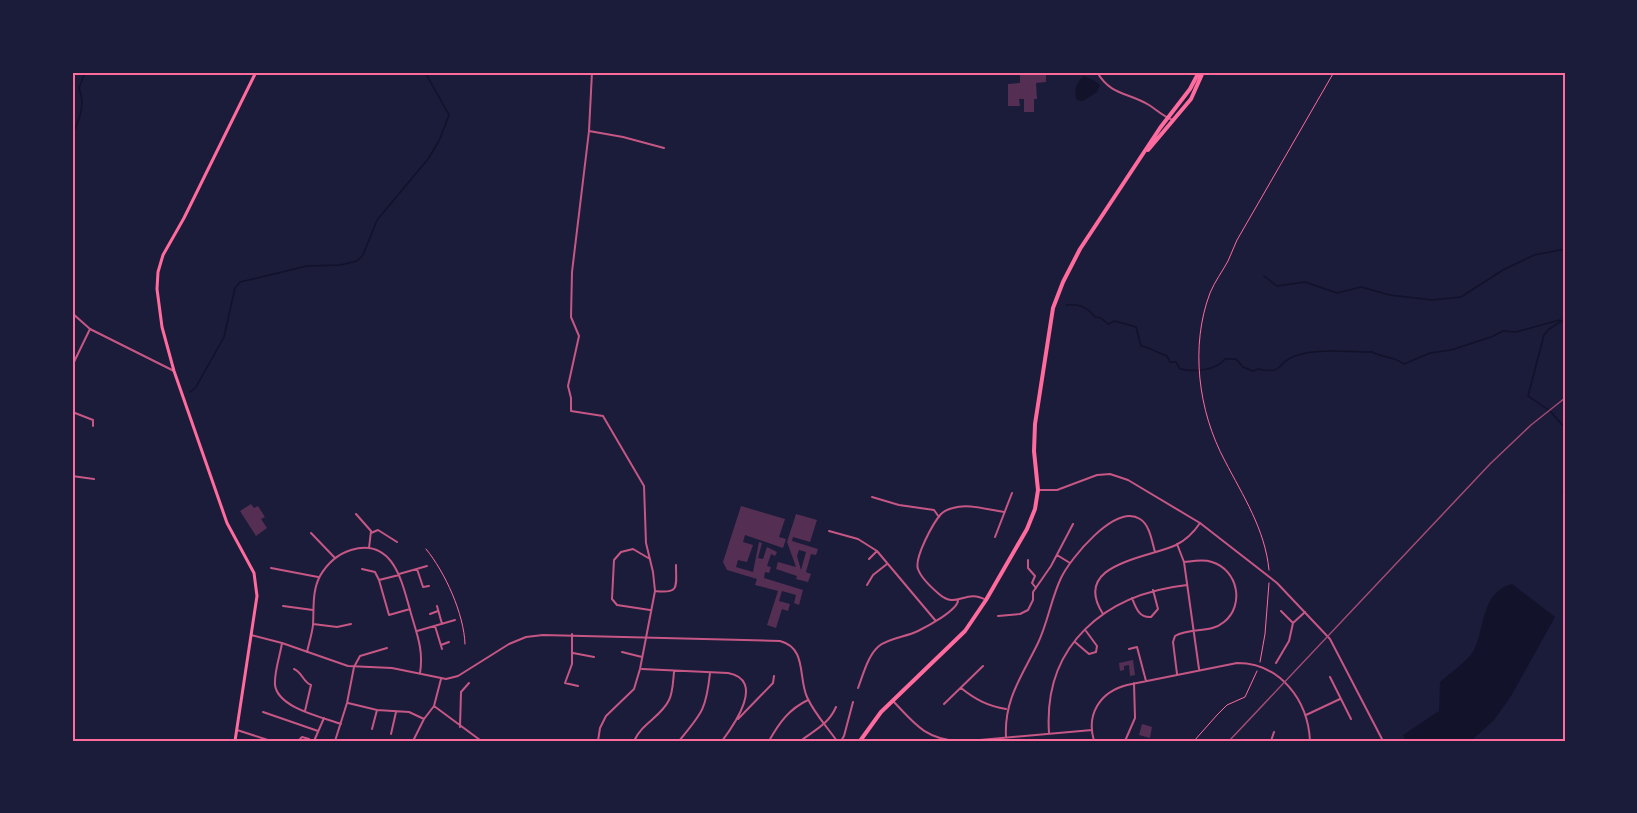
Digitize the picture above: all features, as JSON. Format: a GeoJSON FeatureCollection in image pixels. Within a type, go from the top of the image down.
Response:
{"type":"FeatureCollection","features":[{"type":"Feature","properties":{"kind":"highway"},"geometry":{"type":"LineString","coordinates":[[862,739],[877,717],[892,701],[960,637],[986,600],[1027,529],[1035,509],[1038,490],[1034,451],[1035,430],[1053,308],[1080,249],[1190,89],[1199,72]]}},
{"type":"Feature","properties":{"kind":"highway"},"geometry":{"type":"LineString","coordinates":[[1138,162],[1191,99],[1203,72]]}},
{"type":"Feature","properties":{"kind":"main road"},"geometry":{"type":"LineString","coordinates":[[235,741],[257,596],[254,573],[227,523],[174,371],[162,327],[157,289],[158,272],[163,255],[184,218],[256,72]]}},
{"type":"Feature","properties":{"kind":"street"},"geometry":{"type":"LineString","coordinates":[[592,72],[589,131],[572,272],[572,317],[579,333],[568,386],[571,411],[603,416],[644,486],[646,543],[655,591],[643,657],[633,692],[606,716],[600,728],[598,741]]}},
{"type":"Feature","properties":{"kind":"street"},"geometry":{"type":"LineString","coordinates":[[1097,72],[1113,90],[1142,101],[1173,120]]}},
{"type":"Feature","properties":{"kind":"street"},"geometry":{"type":"LineString","coordinates":[[589,131],[664,148]]}},
{"type":"Feature","properties":{"kind":"street"},"geometry":{"type":"LineString","coordinates":[[72,313],[90,329],[174,371]]}},
{"type":"Feature","properties":{"kind":"street"},"geometry":{"type":"LineString","coordinates":[[72,366],[90,329]]}},
{"type":"Feature","properties":{"kind":"street"},"geometry":{"type":"LineString","coordinates":[[72,415],[75,413],[93,420],[93,426]]}},
{"type":"Feature","properties":{"kind":"street"},"geometry":{"type":"LineString","coordinates":[[1038,490],[1057,490],[1097,475],[1110,474],[1128,480],[1200,523],[1277,583],[1330,639],[1381,740]]}},
{"type":"Feature","properties":{"kind":"street"},"geometry":{"type":"LineString","coordinates":[[72,476],[93,479]]}},
{"type":"Feature","properties":{"kind":"street"},"geometry":{"type":"LineString","coordinates":[[995,537],[1012,493]]}},
{"type":"Feature","properties":{"kind":"street"},"geometry":{"type":"LineString","coordinates":[[872,496],[899,505],[934,510],[939,517]]}},
{"type":"Feature","properties":{"kind":"street"},"geometry":{"type":"LineString","coordinates":[[986,600],[970,595],[951,601],[940,595],[924,579],[917,567],[919,553],[939,517],[945,511],[956,507],[1004,512]]}},
{"type":"Feature","properties":{"kind":"street"},"geometry":{"type":"LineString","coordinates":[[356,514],[371,533],[369,549]]}},
{"type":"Feature","properties":{"kind":"street"},"geometry":{"type":"LineString","coordinates":[[1006,737],[1007,709],[1015,688],[1039,642],[1058,584],[1070,563],[1099,532],[1127,516],[1138,518],[1144,523],[1155,552]]}},
{"type":"Feature","properties":{"kind":"street"},"geometry":{"type":"LineString","coordinates":[[1103,614],[1094,596],[1099,579],[1126,562],[1177,544],[1193,533],[1200,523]]}},
{"type":"Feature","properties":{"kind":"street"},"geometry":{"type":"LineString","coordinates":[[998,616],[1026,612],[1033,600],[1033,592],[1057,555],[1073,524]]}},
{"type":"Feature","properties":{"kind":"street"},"geometry":{"type":"LineString","coordinates":[[371,533],[378,530],[397,542]]}},
{"type":"Feature","properties":{"kind":"street"},"geometry":{"type":"LineString","coordinates":[[829,531],[858,539],[877,550],[935,620]]}},
{"type":"Feature","properties":{"kind":"street"},"geometry":{"type":"LineString","coordinates":[[311,533],[335,558]]}},
{"type":"Feature","properties":{"kind":"street"},"geometry":{"type":"LineString","coordinates":[[1177,544],[1184,562],[1199,669]]}},
{"type":"Feature","properties":{"kind":"street"},"geometry":{"type":"LineString","coordinates":[[307,652],[313,624],[315,589],[319,577],[335,558],[352,550],[369,549],[386,557],[399,574],[422,655],[420,673]]}},
{"type":"Feature","properties":{"kind":"street"},"geometry":{"type":"LineString","coordinates":[[650,559],[633,549],[616,556],[612,599],[617,605],[650,610]]}},
{"type":"Feature","properties":{"kind":"street"},"geometry":{"type":"LineString","coordinates":[[869,559],[877,550]]}},
{"type":"Feature","properties":{"kind":"street"},"geometry":{"type":"LineString","coordinates":[[1057,555],[1070,563]]}},
{"type":"Feature","properties":{"kind":"street"},"geometry":{"type":"LineString","coordinates":[[1028,560],[1028,568],[1035,576],[1032,583],[1036,588]]}},
{"type":"Feature","properties":{"kind":"street"},"geometry":{"type":"LineString","coordinates":[[1177,674],[1174,639],[1181,633],[1215,628],[1227,619],[1235,606],[1236,590],[1230,574],[1217,564],[1201,560],[1184,562]]}},
{"type":"Feature","properties":{"kind":"street"},"geometry":{"type":"LineString","coordinates":[[867,585],[873,575],[887,564]]}},
{"type":"Feature","properties":{"kind":"street"},"geometry":{"type":"LineString","coordinates":[[655,591],[674,591],[676,565]]}},
{"type":"Feature","properties":{"kind":"street"},"geometry":{"type":"LineString","coordinates":[[379,580],[427,566]]}},
{"type":"Feature","properties":{"kind":"street"},"geometry":{"type":"LineString","coordinates":[[271,568],[319,577]]}},
{"type":"Feature","properties":{"kind":"street"},"geometry":{"type":"LineString","coordinates":[[362,569],[375,572],[390,615],[410,609]]}},
{"type":"Feature","properties":{"kind":"street"},"geometry":{"type":"LineString","coordinates":[[417,569],[423,587],[429,586]]}},
{"type":"Feature","properties":{"kind":"street"},"geometry":{"type":"LineString","coordinates":[[1049,733],[1048,707],[1052,687],[1064,657],[1085,630],[1103,614],[1132,598],[1153,590],[1187,585]]}},
{"type":"Feature","properties":{"kind":"street"},"geometry":{"type":"LineString","coordinates":[[1132,598],[1140,614],[1144,617],[1151,617],[1158,609],[1153,590]]}},
{"type":"Feature","properties":{"kind":"street"},"geometry":{"type":"LineString","coordinates":[[858,688],[876,648],[885,642],[918,631],[956,607],[958,600]]}},
{"type":"Feature","properties":{"kind":"street"},"geometry":{"type":"LineString","coordinates":[[283,606],[313,610]]}},
{"type":"Feature","properties":{"kind":"street"},"geometry":{"type":"LineString","coordinates":[[437,606],[442,624]]}},
{"type":"Feature","properties":{"kind":"street"},"geometry":{"type":"LineString","coordinates":[[430,614],[438,611]]}},
{"type":"Feature","properties":{"kind":"street"},"geometry":{"type":"LineString","coordinates":[[1281,611],[1293,623]]}},
{"type":"Feature","properties":{"kind":"street"},"geometry":{"type":"LineString","coordinates":[[1276,663],[1288,641],[1293,623],[1305,612]]}},
{"type":"Feature","properties":{"kind":"street"},"geometry":{"type":"LineString","coordinates":[[416,631],[455,620]]}},
{"type":"Feature","properties":{"kind":"street"},"geometry":{"type":"LineString","coordinates":[[313,624],[337,627],[351,624]]}},
{"type":"Feature","properties":{"kind":"street"},"geometry":{"type":"LineString","coordinates":[[435,626],[442,647],[450,642]]}},
{"type":"Feature","properties":{"kind":"street"},"geometry":{"type":"LineString","coordinates":[[1074,642],[1089,654],[1096,652],[1096,646],[1085,630]]}},
{"type":"Feature","properties":{"kind":"street"},"geometry":{"type":"LineString","coordinates":[[251,635],[282,643],[339,664],[354,667],[392,668],[441,679],[458,676],[509,644],[543,634],[783,641],[792,646],[798,654],[803,686],[808,700],[838,740]]}},
{"type":"Feature","properties":{"kind":"street"},"geometry":{"type":"LineString","coordinates":[[572,634],[572,664],[566,684],[578,686]]}},
{"type":"Feature","properties":{"kind":"street"},"geometry":{"type":"LineString","coordinates":[[282,643],[276,676],[277,691],[285,703],[341,724]]}},
{"type":"Feature","properties":{"kind":"street"},"geometry":{"type":"LineString","coordinates":[[1129,649],[1137,647],[1146,681]]}},
{"type":"Feature","properties":{"kind":"street"},"geometry":{"type":"LineString","coordinates":[[334,741],[347,703],[354,667],[360,656],[387,648]]}},
{"type":"Feature","properties":{"kind":"street"},"geometry":{"type":"LineString","coordinates":[[622,652],[643,657]]}},
{"type":"Feature","properties":{"kind":"street"},"geometry":{"type":"LineString","coordinates":[[573,653],[594,657]]}},
{"type":"Feature","properties":{"kind":"street"},"geometry":{"type":"LineString","coordinates":[[1095,741],[1092,730],[1095,707],[1103,696],[1116,688],[1228,663],[1247,663],[1275,674],[1293,692],[1306,715],[1310,741]]}},
{"type":"Feature","properties":{"kind":"street"},"geometry":{"type":"LineString","coordinates":[[944,705],[983,666]]}},
{"type":"Feature","properties":{"kind":"street"},"geometry":{"type":"LineString","coordinates":[[294,669],[307,684],[311,685],[305,711]]}},
{"type":"Feature","properties":{"kind":"street"},"geometry":{"type":"LineString","coordinates":[[640,669],[738,676],[746,687],[746,696],[737,720]]}},
{"type":"Feature","properties":{"kind":"street"},"geometry":{"type":"LineString","coordinates":[[634,741],[641,727],[656,716],[667,703],[674,672]]}},
{"type":"Feature","properties":{"kind":"street"},"geometry":{"type":"LineString","coordinates":[[679,741],[705,705],[710,673]]}},
{"type":"Feature","properties":{"kind":"street"},"geometry":{"type":"LineString","coordinates":[[722,741],[737,720],[773,683],[774,676]]}},
{"type":"Feature","properties":{"kind":"street"},"geometry":{"type":"LineString","coordinates":[[1330,677],[1352,719]]}},
{"type":"Feature","properties":{"kind":"street"},"geometry":{"type":"LineString","coordinates":[[413,741],[424,719],[434,706],[441,679]]}},
{"type":"Feature","properties":{"kind":"street"},"geometry":{"type":"LineString","coordinates":[[460,727],[461,692],[469,683]]}},
{"type":"Feature","properties":{"kind":"street"},"geometry":{"type":"LineString","coordinates":[[1125,741],[1135,718],[1134,683]]}},
{"type":"Feature","properties":{"kind":"street"},"geometry":{"type":"LineString","coordinates":[[961,688],[974,699],[990,706],[1007,709]]}},
{"type":"Feature","properties":{"kind":"street"},"geometry":{"type":"LineString","coordinates":[[1306,715],[1340,699]]}},
{"type":"Feature","properties":{"kind":"street"},"geometry":{"type":"LineString","coordinates":[[769,741],[781,721],[796,705],[808,700]]}},
{"type":"Feature","properties":{"kind":"street"},"geometry":{"type":"LineString","coordinates":[[744,701],[752,706]]}},
{"type":"Feature","properties":{"kind":"street"},"geometry":{"type":"LineString","coordinates":[[892,701],[917,726],[931,736],[957,741]]}},
{"type":"Feature","properties":{"kind":"street"},"geometry":{"type":"LineString","coordinates":[[831,740],[838,740],[844,736],[853,702]]}},
{"type":"Feature","properties":{"kind":"street"},"geometry":{"type":"LineString","coordinates":[[347,703],[377,710],[409,712],[424,719]]}},
{"type":"Feature","properties":{"kind":"street"},"geometry":{"type":"LineString","coordinates":[[434,706],[480,740]]}},
{"type":"Feature","properties":{"kind":"street"},"geometry":{"type":"LineString","coordinates":[[802,739],[825,724],[836,706]]}},
{"type":"Feature","properties":{"kind":"street"},"geometry":{"type":"LineString","coordinates":[[372,729],[377,710]]}},
{"type":"Feature","properties":{"kind":"street"},"geometry":{"type":"LineString","coordinates":[[263,712],[318,731]]}},
{"type":"Feature","properties":{"kind":"street"},"geometry":{"type":"LineString","coordinates":[[391,734],[396,712]]}},
{"type":"Feature","properties":{"kind":"street"},"geometry":{"type":"LineString","coordinates":[[314,741],[324,718]]}},
{"type":"Feature","properties":{"kind":"street"},"geometry":{"type":"LineString","coordinates":[[237,730],[271,741]]}},
{"type":"Feature","properties":{"kind":"street"},"geometry":{"type":"LineString","coordinates":[[969,741],[1092,730]]}},
{"type":"Feature","properties":{"kind":"street"},"geometry":{"type":"LineString","coordinates":[[1271,741],[1274,732]]}},
{"type":"Feature","properties":{"kind":"street"},"geometry":{"type":"LineString","coordinates":[[1023,735],[1024,741]]}},
{"type":"Feature","properties":{"kind":"street"},"geometry":{"type":"LineString","coordinates":[[927,741],[931,736]]}},
{"type":"Feature","properties":{"kind":"street"},"geometry":{"type":"LineString","coordinates":[[298,741],[302,737],[309,739]]}},
{"type":"Feature","properties":{"kind":"path"},"geometry":{"type":"LineString","coordinates":[[1194,741],[1223,709],[1245,697],[1259,667],[1269,603],[1269,567],[1263,543],[1252,510],[1219,447],[1205,408],[1200,372],[1200,337],[1204,314],[1218,274],[1334,72]]}},
{"type":"Feature","properties":{"kind":"path"},"geometry":{"type":"LineString","coordinates":[[426,549],[436,561],[452,594],[464,630],[465,644]]}},
{"type":"Feature","properties":{"kind":"shaded area"},"geometry":{"type":"Polygon","coordinates":[[[1084,76],[1100,85],[1097,92],[1083,101],[1077,100],[1075,90],[1084,76]]]}},
{"type":"Feature","properties":{"kind":"shaded area"},"geometry":{"type":"Polygon","coordinates":[[[1512,584],[1555,617],[1511,696],[1494,720],[1471,741],[1405,741],[1403,735],[1439,711],[1440,682],[1474,650],[1489,603],[1502,588],[1512,584]]]}},
{"type":"Feature","properties":{"kind":"building"},"geometry":{"type":"Polygon","coordinates":[[[1020,72],[1046,72],[1046,82],[1036,83],[1037,99],[1034,99],[1034,112],[1024,112],[1024,99],[1019,99],[1020,106],[1008,106],[1008,84],[1020,83],[1020,72]]]}},
{"type":"Feature","properties":{"kind":"building"},"geometry":{"type":"Polygon","coordinates":[[[251,504],[254,508],[258,506],[265,517],[261,519],[267,528],[256,536],[240,511],[251,504]]]}},
{"type":"Feature","properties":{"kind":"building"},"geometry":{"type":"Polygon","coordinates":[[[741,506],[785,519],[779,537],[786,539],[783,548],[745,535],[743,542],[753,545],[747,562],[738,560],[736,567],[753,572],[759,542],[762,543],[758,558],[763,559],[767,547],[777,552],[775,556],[771,554],[767,566],[771,567],[769,573],[765,572],[764,578],[803,590],[799,605],[794,603],[796,595],[782,591],[779,601],[790,604],[788,611],[782,609],[776,628],[767,625],[778,591],[755,585],[757,579],[727,570],[723,562],[741,506]]]}},
{"type":"Feature","properties":{"kind":"building"},"geometry":{"type":"Polygon","coordinates":[[[796,514],[817,520],[810,542],[793,537],[792,541],[818,549],[816,555],[811,554],[806,572],[811,574],[808,582],[776,569],[778,562],[796,567],[787,542],[796,514]],[[799,550],[797,556],[801,570],[806,552],[799,550]]]}},
{"type":"Feature","properties":{"kind":"building"},"geometry":{"type":"Polygon","coordinates":[[[1133,660],[1135,675],[1130,676],[1129,665],[1124,666],[1124,670],[1120,671],[1119,663],[1133,660]]]}},
{"type":"Feature","properties":{"kind":"building"},"geometry":{"type":"Polygon","coordinates":[[[1142,724],[1152,727],[1150,738],[1139,735],[1142,724]]]}},
{"type":"Feature","properties":{"kind":"waterway"},"geometry":{"type":"LineString","coordinates":[[72,136],[81,112],[82,100],[79,88],[85,72]]}},
{"type":"Feature","properties":{"kind":"waterway"},"geometry":{"type":"LineString","coordinates":[[190,392],[196,387],[224,337],[235,288],[240,282],[307,266],[340,265],[357,261],[363,255],[377,220],[428,159],[439,141],[449,115],[425,72]]}},
{"type":"Feature","properties":{"kind":"waterway"},"geometry":{"type":"LineString","coordinates":[[1264,276],[1277,286],[1305,282],[1337,293],[1361,287],[1390,295],[1432,300],[1461,297],[1503,270],[1534,255],[1565,249]]}},
{"type":"Feature","properties":{"kind":"waterway"},"geometry":{"type":"LineString","coordinates":[[1066,305],[1083,307],[1108,324],[1115,321],[1136,327],[1141,346],[1167,356],[1170,362],[1176,362],[1180,369],[1191,370],[1204,370],[1216,366],[1225,359],[1236,359],[1243,367],[1253,371],[1272,370],[1295,356],[1323,351],[1372,352],[1404,364],[1430,353],[1451,350],[1503,331],[1516,332],[1560,320]]}},
{"type":"Feature","properties":{"kind":"waterway"},"geometry":{"type":"LineString","coordinates":[[1565,319],[1544,335],[1528,396],[1550,411],[1565,428]]}},
{"type":"Feature","properties":{"kind":"waterway"},"geometry":{"type":"LineString","coordinates":[[1565,487],[1563,493],[1565,496]]}},
{"type":"Feature","properties":{"kind":"railway"},"geometry":{"type":"LineString","coordinates":[[1229,741],[1490,464],[1531,425],[1565,398]]}}]}
